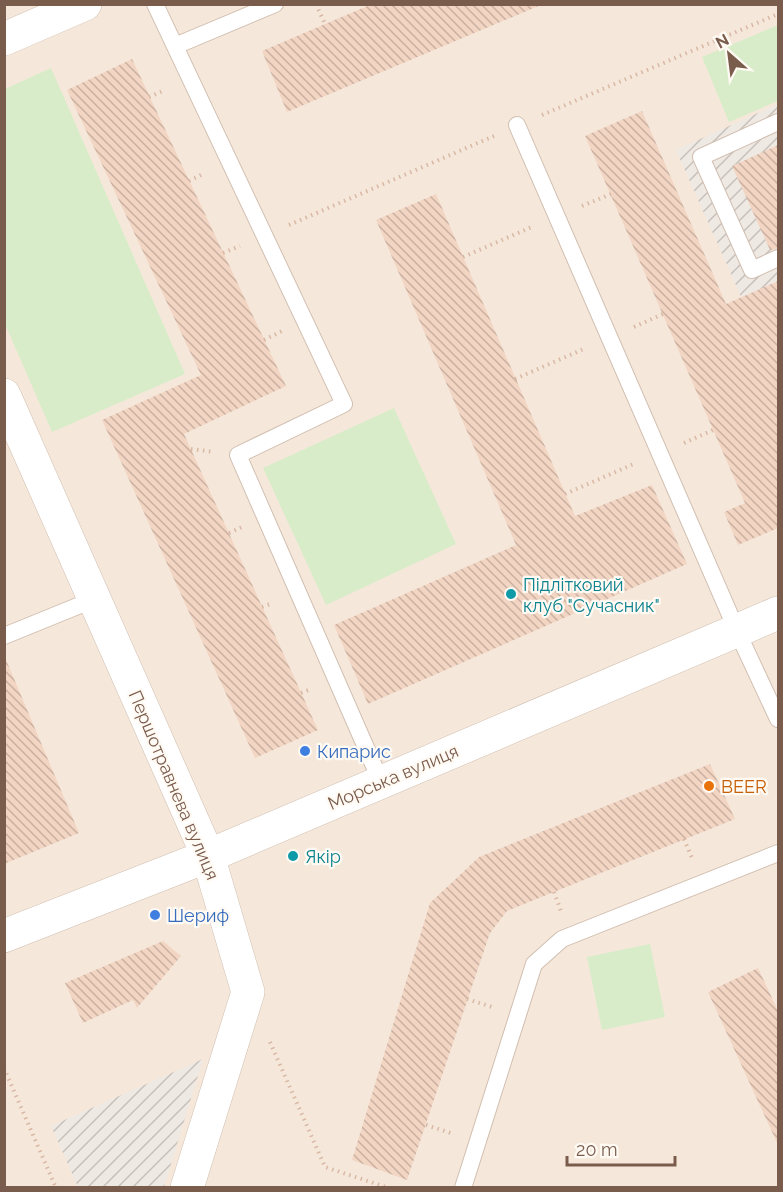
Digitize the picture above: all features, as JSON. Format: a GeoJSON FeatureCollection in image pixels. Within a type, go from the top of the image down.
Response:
{"type":"FeatureCollection","features":[{"type":"Feature","properties":{"kind":"street"},"geometry":{"type":"LineString","coordinates":[[4,39],[86,4]]}},
{"type":"Feature","properties":{"kind":"street","name":"Першотравнева вулиця"},"geometry":{"type":"LineString","coordinates":[[4,395],[208,856],[248,992]]}},
{"type":"Feature","properties":{"kind":"street","name":"Морська вулиця"},"geometry":{"type":"LineString","coordinates":[[4,936],[208,856],[778,613]]}},
{"type":"Feature","properties":{"kind":"street"},"geometry":{"type":"LineString","coordinates":[[187,1188],[248,992]]}},
{"type":"Feature","properties":{"kind":"lane"},"geometry":{"type":"LineString","coordinates":[[155,4],[345,404],[238,455],[381,782]]}},
{"type":"Feature","properties":{"kind":"lane"},"geometry":{"type":"LineString","coordinates":[[175,46],[275,4]]}},
{"type":"Feature","properties":{"kind":"lane"},"geometry":{"type":"LineString","coordinates":[[778,122],[701,157],[752,270],[778,258]]}},
{"type":"Feature","properties":{"kind":"lane"},"geometry":{"type":"LineString","coordinates":[[517,125],[737,631],[778,719]]}},
{"type":"Feature","properties":{"kind":"lane"},"geometry":{"type":"LineString","coordinates":[[4,636],[94,599]]}},
{"type":"Feature","properties":{"kind":"lane"},"geometry":{"type":"LineString","coordinates":[[463,1188],[534,964],[562,939],[778,853]]}},
{"type":"Feature","properties":{"kind":"path"},"geometry":{"type":"LineString","coordinates":[[316,4],[325,24]]}},
{"type":"Feature","properties":{"kind":"path"},"geometry":{"type":"LineString","coordinates":[[248,992],[325,1167],[389,1188]]}},
{"type":"Feature","properties":{"kind":"path"},"geometry":{"type":"LineString","coordinates":[[4,1068],[56,1188]]}},
{"type":"Feature","properties":{"kind":"shaded area"},"geometry":{"type":"Polygon","coordinates":[[[5,5],[778,5],[778,1187],[5,1187],[5,5]]]}},
{"type":"Feature","properties":{"kind":"shaded area"},"geometry":{"type":"Polygon","coordinates":[[[778,104],[778,380],[676,150],[778,104]]]}},
{"type":"Feature","properties":{"kind":"shaded area"},"geometry":{"type":"Polygon","coordinates":[[[203,1059],[164,1187],[78,1187],[51,1126],[203,1059]]]}},
{"type":"Feature","properties":{"kind":"green space"},"geometry":{"type":"Polygon","coordinates":[[[778,25],[778,101],[729,122],[702,57],[778,25]]]}},
{"type":"Feature","properties":{"kind":"green space"},"geometry":{"type":"Polygon","coordinates":[[[51,68],[185,374],[52,432],[5,324],[5,89],[51,68]]]}},
{"type":"Feature","properties":{"kind":"green space"},"geometry":{"type":"Polygon","coordinates":[[[394,408],[456,544],[326,605],[263,468],[394,408]]]}},
{"type":"Feature","properties":{"kind":"green space"},"geometry":{"type":"Polygon","coordinates":[[[650,944],[665,1017],[602,1030],[587,957],[650,944]]]}},
{"type":"Feature","properties":{"kind":"building"},"geometry":{"type":"Polygon","coordinates":[[[372,4],[541,5],[287,112],[262,51],[372,4]]]}},
{"type":"Feature","properties":{"kind":"building"},"geometry":{"type":"Polygon","coordinates":[[[132,59],[286,386],[184,434],[318,730],[255,758],[102,420],[201,375],[67,90],[132,59]]]}},
{"type":"Feature","properties":{"kind":"building"},"geometry":{"type":"Polygon","coordinates":[[[642,111],[726,304],[778,281],[778,528],[738,545],[724,512],[745,503],[585,136],[642,111]]]}},
{"type":"Feature","properties":{"kind":"building"},"geometry":{"type":"Polygon","coordinates":[[[778,145],[778,248],[770,250],[732,166],[778,145]]]}},
{"type":"Feature","properties":{"kind":"building"},"geometry":{"type":"Polygon","coordinates":[[[436,194],[575,516],[652,485],[687,564],[368,704],[334,625],[516,545],[376,220],[436,194]]]}},
{"type":"Feature","properties":{"kind":"building"},"geometry":{"type":"Polygon","coordinates":[[[4,655],[79,833],[4,864],[4,655]]]}},
{"type":"Feature","properties":{"kind":"building"},"geometry":{"type":"Polygon","coordinates":[[[710,764],[735,819],[507,911],[490,933],[407,1180],[352,1160],[430,903],[479,857],[710,764]]]}},
{"type":"Feature","properties":{"kind":"building"},"geometry":{"type":"Polygon","coordinates":[[[163,941],[181,956],[137,1008],[133,1000],[83,1023],[65,983],[163,941]]]}},
{"type":"Feature","properties":{"kind":"building"},"geometry":{"type":"Polygon","coordinates":[[[758,968],[778,1011],[778,1145],[708,992],[758,968]]]}},
{"type":"Feature","properties":{"kind":"place","name":"Підлітковий клуб \"Сучасник\""},"geometry":{"type":"Point","coordinates":[511,594]}},
{"type":"Feature","properties":{"kind":"place","name":"Кипарис"},"geometry":{"type":"Point","coordinates":[305,751]}},
{"type":"Feature","properties":{"kind":"place","name":"BEER"},"geometry":{"type":"Point","coordinates":[709,786]}},
{"type":"Feature","properties":{"kind":"place","name":"Якір"},"geometry":{"type":"Point","coordinates":[293,856]}},
{"type":"Feature","properties":{"kind":"place","name":"Шериф"},"geometry":{"type":"Point","coordinates":[155,915]}}]}
